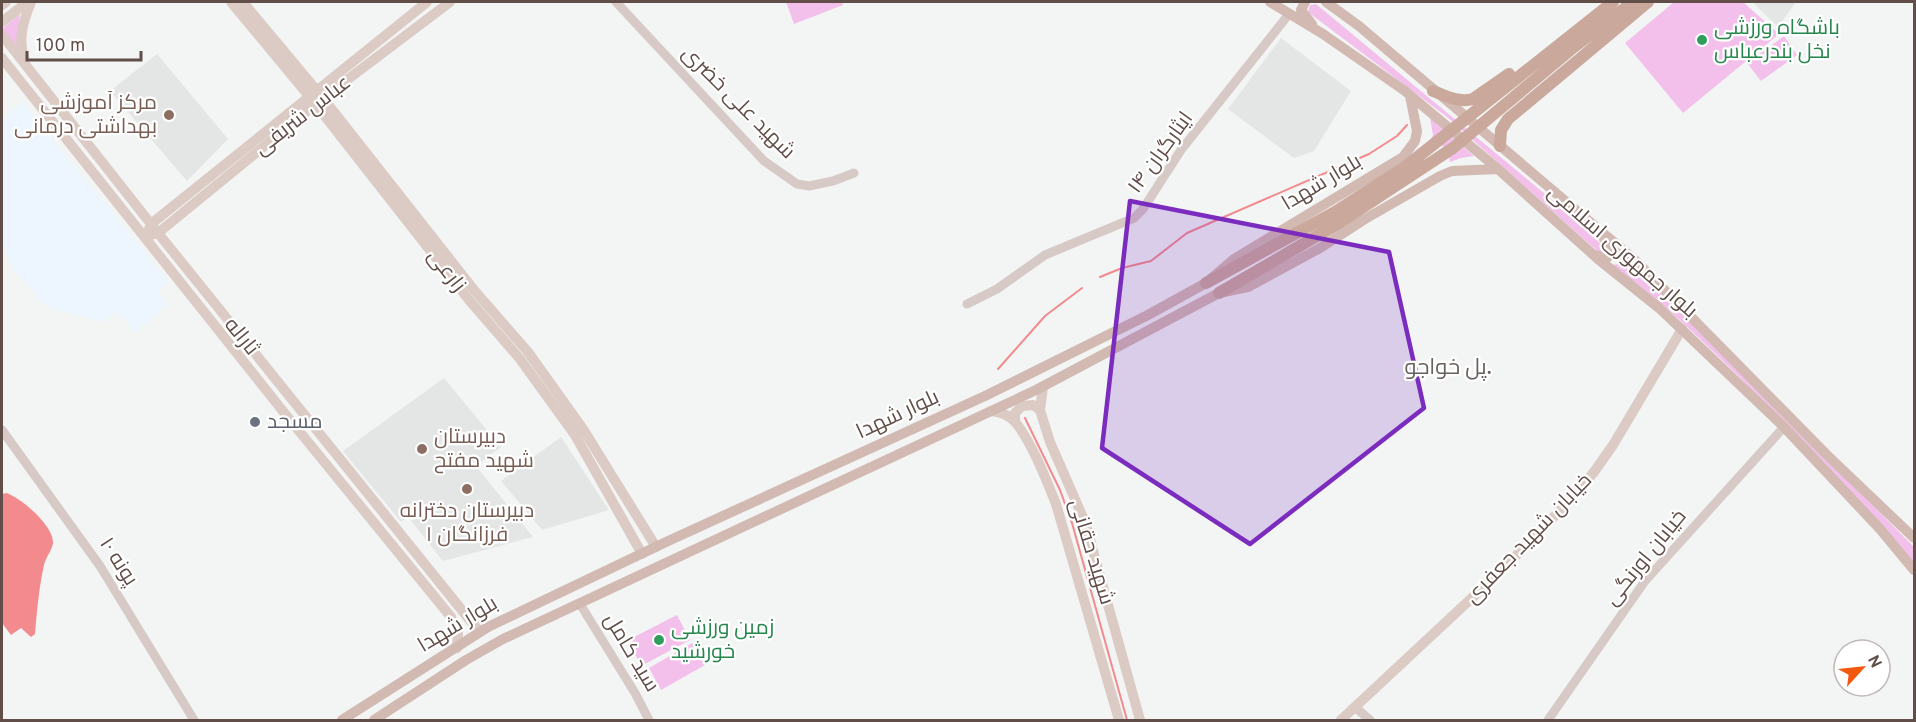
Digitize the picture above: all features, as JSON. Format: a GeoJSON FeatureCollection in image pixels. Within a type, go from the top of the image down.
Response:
{"type":"FeatureCollection","features":[{"type":"Feature","properties":{"kind":"highway"},"geometry":{"type":"LineString","coordinates":[[1433,91],[1449,98],[1467,101],[1473,99],[1497,83],[1600,2]]}},
{"type":"Feature","properties":{"kind":"highway"},"geometry":{"type":"LineString","coordinates":[[1206,283],[1335,212],[1405,167],[1613,2]]}},
{"type":"Feature","properties":{"kind":"highway"},"geometry":{"type":"LineString","coordinates":[[1220,293],[1339,223],[1453,148],[1574,47],[1633,2]]}},
{"type":"Feature","properties":{"kind":"highway"},"geometry":{"type":"LineString","coordinates":[[1500,146],[1500,130],[1518,109],[1648,2]]}},
{"type":"Feature","properties":{"kind":"highway"},"geometry":{"type":"LineString","coordinates":[[1497,83],[1495,97],[1498,103],[1504,108],[1518,109]]}},
{"type":"Feature","properties":{"kind":"main road"},"geometry":{"type":"LineString","coordinates":[[2,5],[6,2]]}},
{"type":"Feature","properties":{"kind":"main road"},"geometry":{"type":"LineString","coordinates":[[2,22],[29,2]]}},
{"type":"Feature","properties":{"kind":"main road"},"geometry":{"type":"LineString","coordinates":[[2,72],[16,76],[18,68],[26,66],[20,45],[22,22],[29,2]]}},
{"type":"Feature","properties":{"kind":"main road","name":"زارعی"},"geometry":{"type":"LineString","coordinates":[[231,2],[316,97]]}},
{"type":"Feature","properties":{"kind":"main road","name":"زارعی"},"geometry":{"type":"LineString","coordinates":[[243,2],[482,307],[575,435],[642,554]]}},
{"type":"Feature","properties":{"kind":"main road","name":"عباس شریفی"},"geometry":{"type":"LineString","coordinates":[[316,97],[450,2]]}},
{"type":"Feature","properties":{"kind":"main road","name":"بلوار جمهوری اسلامی"},"geometry":{"type":"LineString","coordinates":[[1270,2],[1323,34],[1410,96],[1498,169],[1682,329],[1784,428],[1880,529],[1914,570]]}},
{"type":"Feature","properties":{"kind":"main road"},"geometry":{"type":"LineString","coordinates":[[1305,2],[1301,9],[1323,34]]}},
{"type":"Feature","properties":{"kind":"main road","name":"بلوار جمهوری اسلامی"},"geometry":{"type":"LineString","coordinates":[[1326,2],[1359,26],[1636,261],[1826,454],[1914,538]]}},
{"type":"Feature","properties":{"kind":"main road"},"geometry":{"type":"LineString","coordinates":[[425,3],[433,16]]}},
{"type":"Feature","properties":{"kind":"main road","name":"عباس شریفی"},"geometry":{"type":"LineString","coordinates":[[155,229],[316,97],[425,3]]}},
{"type":"Feature","properties":{"kind":"main road","name":"ثاراله"},"geometry":{"type":"LineString","coordinates":[[2,35],[297,407],[473,624]]}},
{"type":"Feature","properties":{"kind":"main road","name":"ثاراله"},"geometry":{"type":"LineString","coordinates":[[2,58],[314,450],[451,616],[458,633]]}},
{"type":"Feature","properties":{"kind":"main road"},"geometry":{"type":"LineString","coordinates":[[1410,96],[1416,131],[1411,146],[1428,152],[1438,167],[1440,176]]}},
{"type":"Feature","properties":{"kind":"main road","name":"بلوار شهدا"},"geometry":{"type":"LineString","coordinates":[[342,720],[488,627],[985,396],[1148,315],[1206,283],[1234,259],[1403,157],[1411,146]]}},
{"type":"Feature","properties":{"kind":"main road","name":"بلوار شهدا"},"geometry":{"type":"LineString","coordinates":[[374,720],[502,639],[1043,387],[1220,293],[1248,287],[1320,248],[1440,176],[1452,171],[1498,169]]}},
{"type":"Feature","properties":{"kind":"main road"},"geometry":{"type":"LineString","coordinates":[[1583,215],[1612,249],[1607,258],[1595,255]]}},
{"type":"Feature","properties":{"kind":"main road"},"geometry":{"type":"LineString","coordinates":[[145,237],[155,229]]}},
{"type":"Feature","properties":{"kind":"main road","name":"زارعی"},"geometry":{"type":"LineString","coordinates":[[482,307],[528,352],[561,397],[656,547]]}},
{"type":"Feature","properties":{"kind":"main road","name":"خیابان شهید جعفری"},"geometry":{"type":"LineString","coordinates":[[1341,720],[1541,532],[1594,472],[1624,427],[1682,329]]}},
{"type":"Feature","properties":{"kind":"main road","name":"شهید حقانی"},"geometry":{"type":"LineString","coordinates":[[1043,387],[1040,410],[1050,442],[1085,522],[1140,720]]}},
{"type":"Feature","properties":{"kind":"main road"},"geometry":{"type":"LineString","coordinates":[[1015,421],[1015,413],[1022,406],[1033,405],[1040,410]]}},
{"type":"Feature","properties":{"kind":"main road"},"geometry":{"type":"LineString","coordinates":[[288,417],[295,416],[298,412],[297,407]]}},
{"type":"Feature","properties":{"kind":"main road"},"geometry":{"type":"LineString","coordinates":[[991,411],[1005,414],[1015,421]]}},
{"type":"Feature","properties":{"kind":"main road","name":"شهید حقانی"},"geometry":{"type":"LineString","coordinates":[[1015,421],[1045,476],[1056,504],[1119,720]]}},
{"type":"Feature","properties":{"kind":"main road"},"geometry":{"type":"LineString","coordinates":[[314,450],[313,440],[316,437],[322,438]]}},
{"type":"Feature","properties":{"kind":"main road"},"geometry":{"type":"LineString","coordinates":[[457,648],[458,633],[463,635],[468,633],[473,629],[473,624],[488,627]]}},
{"type":"Feature","properties":{"kind":"main road"},"geometry":{"type":"LineString","coordinates":[[1100,654],[1119,647]]}},
{"type":"Feature","properties":{"kind":"street","name":"شهید علی خضری"},"geometry":{"type":"LineString","coordinates":[[616,2],[744,141],[772,167],[797,184],[809,186],[833,181],[854,173]]}},
{"type":"Feature","properties":{"kind":"street","name":"ایثارگران ۱۴"},"geometry":{"type":"LineString","coordinates":[[967,304],[997,289],[1045,255],[1134,218],[1143,209],[1181,150],[1289,14]]}},
{"type":"Feature","properties":{"kind":"street","name":"خیابان اورنگی"},"geometry":{"type":"LineString","coordinates":[[1548,720],[1645,581],[1784,428]]}},
{"type":"Feature","properties":{"kind":"street","name":"پونه ۱۰"},"geometry":{"type":"LineString","coordinates":[[2,430],[94,557],[136,622],[194,720]]}},
{"type":"Feature","properties":{"kind":"street","name":"سید کامل"},"geometry":{"type":"LineString","coordinates":[[580,604],[649,720]]}},
{"type":"Feature","properties":{"kind":"street"},"geometry":{"type":"LineString","coordinates":[[1356,708],[1371,720]]}},
{"type":"Feature","properties":{"kind":"highlighted area"},"geometry":{"type":"Polygon","coordinates":[[[1130,201],[1389,252],[1424,408],[1250,544],[1102,448],[1130,201]]]}},
{"type":"Feature","properties":{"kind":"shaded area"},"geometry":{"type":"Polygon","coordinates":[[[786,2],[842,2],[843,5],[794,24],[786,2]]]}},
{"type":"Feature","properties":{"kind":"shaded area"},"geometry":{"type":"Polygon","coordinates":[[[1674,2],[1743,2],[1779,34],[1683,113],[1625,43],[1674,2]]]}},
{"type":"Feature","properties":{"kind":"shaded area"},"geometry":{"type":"Polygon","coordinates":[[[1752,2],[1796,2],[1778,27],[1752,2]]]}},
{"type":"Feature","properties":{"kind":"shaded area"},"geometry":{"type":"Polygon","coordinates":[[[1316,4],[1557,204],[1601,244],[1605,249],[1603,254],[1447,117],[1308,12],[1310,5],[1316,4]]]}},
{"type":"Feature","properties":{"kind":"shaded area"},"geometry":{"type":"Polygon","coordinates":[[[20,14],[17,47],[2,29],[20,14]]]}},
{"type":"Feature","properties":{"kind":"shaded area"},"geometry":{"type":"Polygon","coordinates":[[[1784,36],[1797,55],[1761,81],[1747,63],[1784,36]]]}},
{"type":"Feature","properties":{"kind":"shaded area"},"geometry":{"type":"Polygon","coordinates":[[[1281,38],[1351,91],[1314,151],[1294,158],[1228,109],[1281,38]]]}},
{"type":"Feature","properties":{"kind":"shaded area","name":"مرکز آموزشی بهداشتی درمانی"},"geometry":{"type":"Polygon","coordinates":[[[157,54],[228,139],[187,181],[110,91],[157,54]]]}},
{"type":"Feature","properties":{"kind":"shaded area"},"geometry":{"type":"Polygon","coordinates":[[[22,102],[169,283],[158,292],[168,304],[136,332],[116,311],[104,322],[47,307],[15,271],[2,245],[2,118],[22,102]]]}},
{"type":"Feature","properties":{"kind":"shaded area"},"geometry":{"type":"Polygon","coordinates":[[[1430,118],[1474,156],[1450,162],[1444,148],[1429,142],[1433,135],[1430,118]]]}},
{"type":"Feature","properties":{"kind":"shaded area"},"geometry":{"type":"Polygon","coordinates":[[[1619,250],[1914,547],[1914,564],[1731,369],[1666,308],[1612,265],[1617,264],[1620,259],[1619,250]]]}},
{"type":"Feature","properties":{"kind":"shaded area","name":"دبیرستان شهید مفتح"},"geometry":{"type":"Polygon","coordinates":[[[444,378],[501,447],[476,466],[533,537],[443,561],[408,517],[401,522],[343,451],[444,378]]]}},
{"type":"Feature","properties":{"kind":"shaded area"},"geometry":{"type":"Polygon","coordinates":[[[561,437],[609,510],[542,530],[501,481],[561,437]]]}},
{"type":"Feature","properties":{"kind":"shaded area"},"geometry":{"type":"Polygon","coordinates":[[[7,493],[36,514],[52,536],[53,543],[45,562],[41,582],[35,634],[31,637],[21,628],[11,635],[2,623],[2,494],[7,493]]]}},
{"type":"Feature","properties":{"kind":"shaded area","name":"زمین ورزشی خورشید"},"geometry":{"type":"Polygon","coordinates":[[[677,615],[690,640],[641,666],[628,640],[677,615]]]}},
{"type":"Feature","properties":{"kind":"shaded area"},"geometry":{"type":"Polygon","coordinates":[[[692,643],[705,665],[661,690],[649,668],[692,643]]]}},
{"type":"Feature","properties":{"kind":"waterway"},"geometry":{"type":"LineString","coordinates":[[1100,277],[1122,268],[1151,261],[1187,233],[1369,154],[1397,136],[1407,125]]}},
{"type":"Feature","properties":{"kind":"waterway"},"geometry":{"type":"LineString","coordinates":[[998,369],[1045,316],[1082,288]]}},
{"type":"Feature","properties":{"kind":"waterway"},"geometry":{"type":"LineString","coordinates":[[1025,418],[1060,490],[1072,523],[1127,720]]}},
{"type":"Feature","properties":{"kind":"place","name":"باشگاه ورزشی نخل بندرعباس"},"geometry":{"type":"Point","coordinates":[1702,40]}},
{"type":"Feature","properties":{"kind":"place","name":"مرکز آموزشی بهداشتی درمانی"},"geometry":{"type":"Point","coordinates":[169,115]}},
{"type":"Feature","properties":{"kind":"place","name":"مسجد"},"geometry":{"type":"Point","coordinates":[255,422]}},
{"type":"Feature","properties":{"kind":"place","name":"دبیرستان شهید مفتح"},"geometry":{"type":"Point","coordinates":[422,449]}},
{"type":"Feature","properties":{"kind":"place","name":"دبیرستان دخترانه فرزانگان ۱"},"geometry":{"type":"Point","coordinates":[467,489]}},
{"type":"Feature","properties":{"kind":"place","name":"زمین ورزشی خورشید"},"geometry":{"type":"Point","coordinates":[659,640]}},
{"type":"Feature","properties":{"kind":"district","name":"پل خواجو."},"geometry":{"type":"Point","coordinates":[1448,368]}}]}
